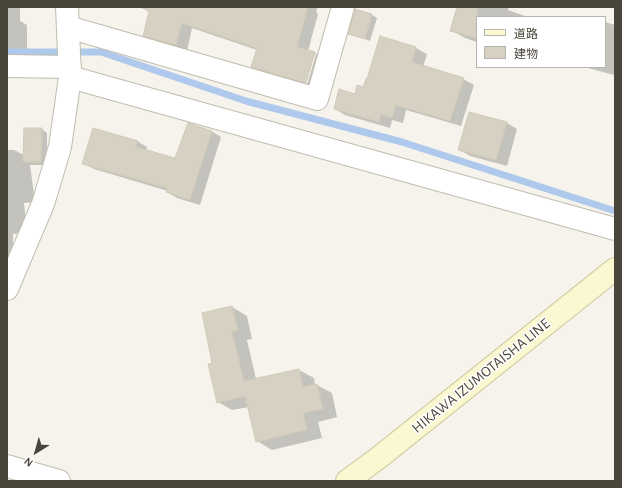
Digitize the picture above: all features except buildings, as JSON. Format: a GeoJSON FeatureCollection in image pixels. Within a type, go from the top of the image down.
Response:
{"type":"FeatureCollection","features":[{"type":"Feature","properties":{"kind":"main road","name":"HIKAWA IZUMOTAISHA LINE"},"geometry":{"type":"LineString","coordinates":[[347,481],[377,459],[615,269]]}},
{"type":"Feature","properties":{"kind":"street"},"geometry":{"type":"LineString","coordinates":[[7,289],[43,204],[60,147],[70,72],[68,17],[317,99],[343,7]]}},
{"type":"Feature","properties":{"kind":"street"},"geometry":{"type":"LineString","coordinates":[[7,66],[70,72],[615,229]]}},
{"type":"Feature","properties":{"kind":"street"},"geometry":{"type":"LineString","coordinates":[[7,466],[60,481]]}},
{"type":"Feature","properties":{"kind":"waterway"},"geometry":{"type":"LineString","coordinates":[[7,52],[101,52],[246,101],[402,142],[615,211]]}}]}
